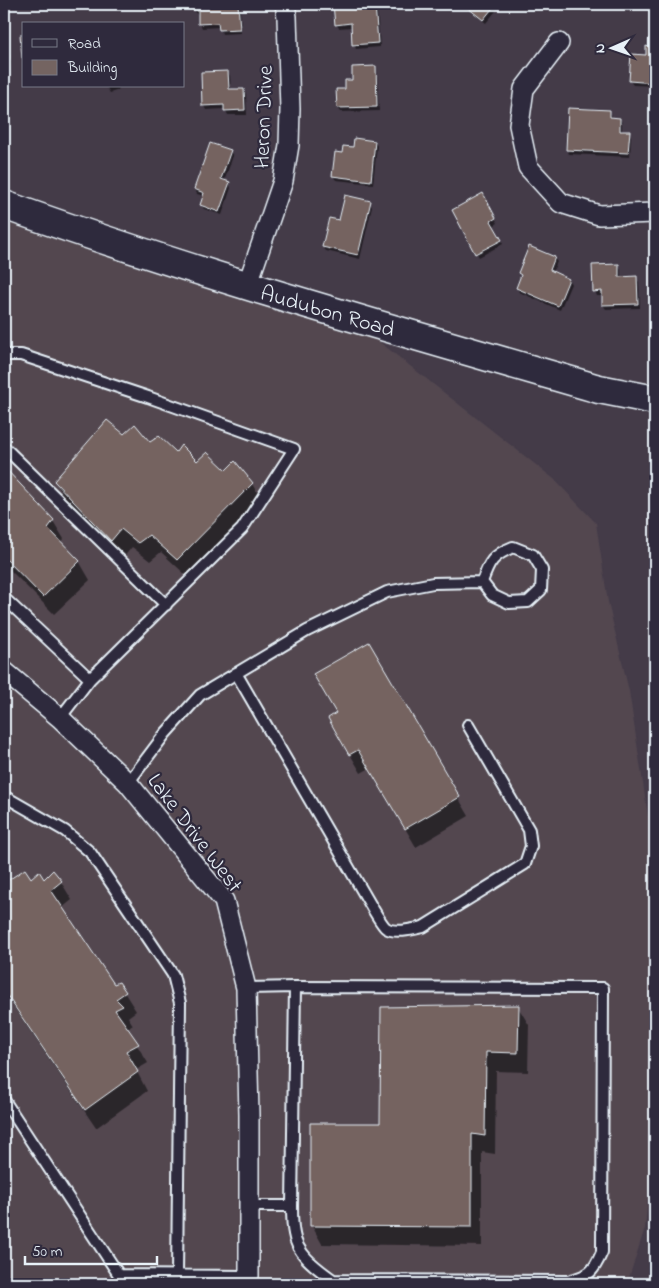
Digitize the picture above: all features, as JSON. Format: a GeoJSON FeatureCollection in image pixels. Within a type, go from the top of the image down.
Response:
{"type":"FeatureCollection","features":[{"type":"Feature","properties":{"kind":"street","name":"Heron Drive"},"geometry":{"type":"LineString","coordinates":[[246,286],[283,181],[289,145],[290,109],[285,4]]}},
{"type":"Feature","properties":{"kind":"street"},"geometry":{"type":"LineString","coordinates":[[559,43],[524,89],[519,125],[528,167],[561,203],[599,215],[655,213]]}},
{"type":"Feature","properties":{"kind":"street","name":"Audubon Road"},"geometry":{"type":"LineString","coordinates":[[4,205],[246,286],[598,389],[655,400]]}},
{"type":"Feature","properties":{"kind":"street","name":"Lake Drive West"},"geometry":{"type":"LineString","coordinates":[[4,672],[60,718],[128,783],[224,901],[246,988],[249,1115],[248,1280]]}},
{"type":"Feature","properties":{"kind":"lane"},"geometry":{"type":"LineString","coordinates":[[4,355],[21,355],[148,397],[294,449],[242,529],[90,679],[60,718]]}},
{"type":"Feature","properties":{"kind":"lane"},"geometry":{"type":"LineString","coordinates":[[4,447],[166,605]]}},
{"type":"Feature","properties":{"kind":"lane"},"geometry":{"type":"LineString","coordinates":[[514,547],[533,555],[542,570],[541,590],[528,602],[509,603],[492,595],[482,582],[488,566],[500,552],[514,547]]}},
{"type":"Feature","properties":{"kind":"lane"},"geometry":{"type":"LineString","coordinates":[[128,783],[165,734],[200,695],[307,630],[387,592],[433,583],[482,582]]}},
{"type":"Feature","properties":{"kind":"lane"},"geometry":{"type":"LineString","coordinates":[[4,598],[90,679]]}},
{"type":"Feature","properties":{"kind":"lane"},"geometry":{"type":"LineString","coordinates":[[236,673],[370,904],[386,928],[393,930],[406,931],[423,927],[525,864],[531,846],[529,830],[468,726]]}},
{"type":"Feature","properties":{"kind":"lane"},"geometry":{"type":"LineString","coordinates":[[4,796],[65,831],[90,852],[173,975],[180,1003],[177,1275]]}},
{"type":"Feature","properties":{"kind":"lane"},"geometry":{"type":"LineString","coordinates":[[246,988],[295,987],[603,988],[602,1252],[596,1267],[584,1277],[568,1281],[333,1280],[318,1269],[301,1253],[294,1235],[292,1206],[295,987]]}},
{"type":"Feature","properties":{"kind":"lane"},"geometry":{"type":"LineString","coordinates":[[4,1100],[119,1275],[177,1275],[248,1280]]}},
{"type":"Feature","properties":{"kind":"lane"},"geometry":{"type":"LineString","coordinates":[[249,1206],[292,1206]]}},
{"type":"Feature","properties":{"kind":"shaded area"},"geometry":{"type":"Polygon","coordinates":[[[4,205],[344,314],[554,479],[596,523],[608,602],[629,691],[648,816],[650,926],[655,1007],[655,1127],[645,1228],[627,1284],[4,1284],[4,205]]]}},
{"type":"Feature","properties":{"kind":"building"},"geometry":{"type":"Polygon","coordinates":[[[193,4],[238,4],[240,29],[219,30],[218,23],[198,24],[198,10],[193,10],[193,4]]]}},
{"type":"Feature","properties":{"kind":"building"},"geometry":{"type":"Polygon","coordinates":[[[333,4],[375,4],[378,43],[352,45],[351,23],[335,25],[333,4]]]}},
{"type":"Feature","properties":{"kind":"building"},"geometry":{"type":"Polygon","coordinates":[[[463,4],[496,4],[483,20],[463,4]]]}},
{"type":"Feature","properties":{"kind":"building"},"geometry":{"type":"Polygon","coordinates":[[[20,35],[22,35],[22,58],[20,35]]]}},
{"type":"Feature","properties":{"kind":"building"},"geometry":{"type":"Polygon","coordinates":[[[649,38],[655,39],[655,83],[629,81],[631,54],[646,55],[646,46],[649,47],[649,38]]]}},
{"type":"Feature","properties":{"kind":"building"},"geometry":{"type":"Polygon","coordinates":[[[4,55],[9,55],[7,75],[4,74],[4,55]]]}},
{"type":"Feature","properties":{"kind":"building"},"geometry":{"type":"Polygon","coordinates":[[[376,66],[377,107],[337,108],[336,89],[345,89],[345,80],[352,80],[352,67],[376,66]]]}},
{"type":"Feature","properties":{"kind":"building"},"geometry":{"type":"Polygon","coordinates":[[[228,71],[229,89],[244,89],[245,110],[224,111],[224,105],[202,106],[201,72],[228,71]]]}},
{"type":"Feature","properties":{"kind":"building"},"geometry":{"type":"Polygon","coordinates":[[[568,108],[610,110],[610,117],[620,118],[620,131],[630,131],[628,153],[566,150],[568,108]]]}},
{"type":"Feature","properties":{"kind":"building"},"geometry":{"type":"Polygon","coordinates":[[[354,138],[375,141],[371,181],[332,176],[335,152],[342,153],[343,146],[353,147],[354,138]]]}},
{"type":"Feature","properties":{"kind":"building"},"geometry":{"type":"Polygon","coordinates":[[[210,143],[231,150],[221,179],[230,182],[219,212],[200,205],[204,193],[194,189],[210,143]]]}},
{"type":"Feature","properties":{"kind":"building"},"geometry":{"type":"Polygon","coordinates":[[[483,193],[496,218],[491,221],[502,240],[475,254],[452,210],[483,193]]]}},
{"type":"Feature","properties":{"kind":"building"},"geometry":{"type":"Polygon","coordinates":[[[345,195],[371,201],[358,255],[322,247],[329,218],[339,220],[345,195]]]}},
{"type":"Feature","properties":{"kind":"building"},"geometry":{"type":"Polygon","coordinates":[[[529,246],[555,257],[550,270],[569,279],[558,306],[516,288],[521,275],[518,273],[529,246]]]}},
{"type":"Feature","properties":{"kind":"building"},"geometry":{"type":"Polygon","coordinates":[[[619,264],[619,277],[637,276],[638,304],[602,305],[602,291],[593,292],[592,265],[619,264]]]}},
{"type":"Feature","properties":{"kind":"building"},"geometry":{"type":"Polygon","coordinates":[[[107,420],[124,434],[135,424],[150,442],[159,436],[176,452],[181,445],[197,461],[207,452],[226,470],[235,461],[253,483],[177,560],[149,535],[138,543],[121,529],[111,541],[54,481],[107,420]]]}},
{"type":"Feature","properties":{"kind":"building"},"geometry":{"type":"Polygon","coordinates":[[[4,467],[54,520],[48,528],[80,561],[43,597],[4,557],[4,467]]]}},
{"type":"Feature","properties":{"kind":"building"},"geometry":{"type":"Polygon","coordinates":[[[369,642],[460,797],[405,829],[358,750],[349,755],[328,718],[336,713],[313,674],[369,642]]]}},
{"type":"Feature","properties":{"kind":"building"},"geometry":{"type":"Polygon","coordinates":[[[25,869],[31,878],[39,871],[44,879],[53,870],[62,881],[51,890],[114,984],[119,982],[126,992],[116,999],[123,1006],[115,1010],[139,1044],[126,1051],[138,1072],[85,1110],[4,991],[4,883],[25,869]]]}},
{"type":"Feature","properties":{"kind":"building"},"geometry":{"type":"Polygon","coordinates":[[[519,1005],[518,1053],[486,1052],[485,1136],[472,1134],[472,1227],[310,1226],[310,1123],[380,1123],[381,1007],[519,1005]]]}}]}
